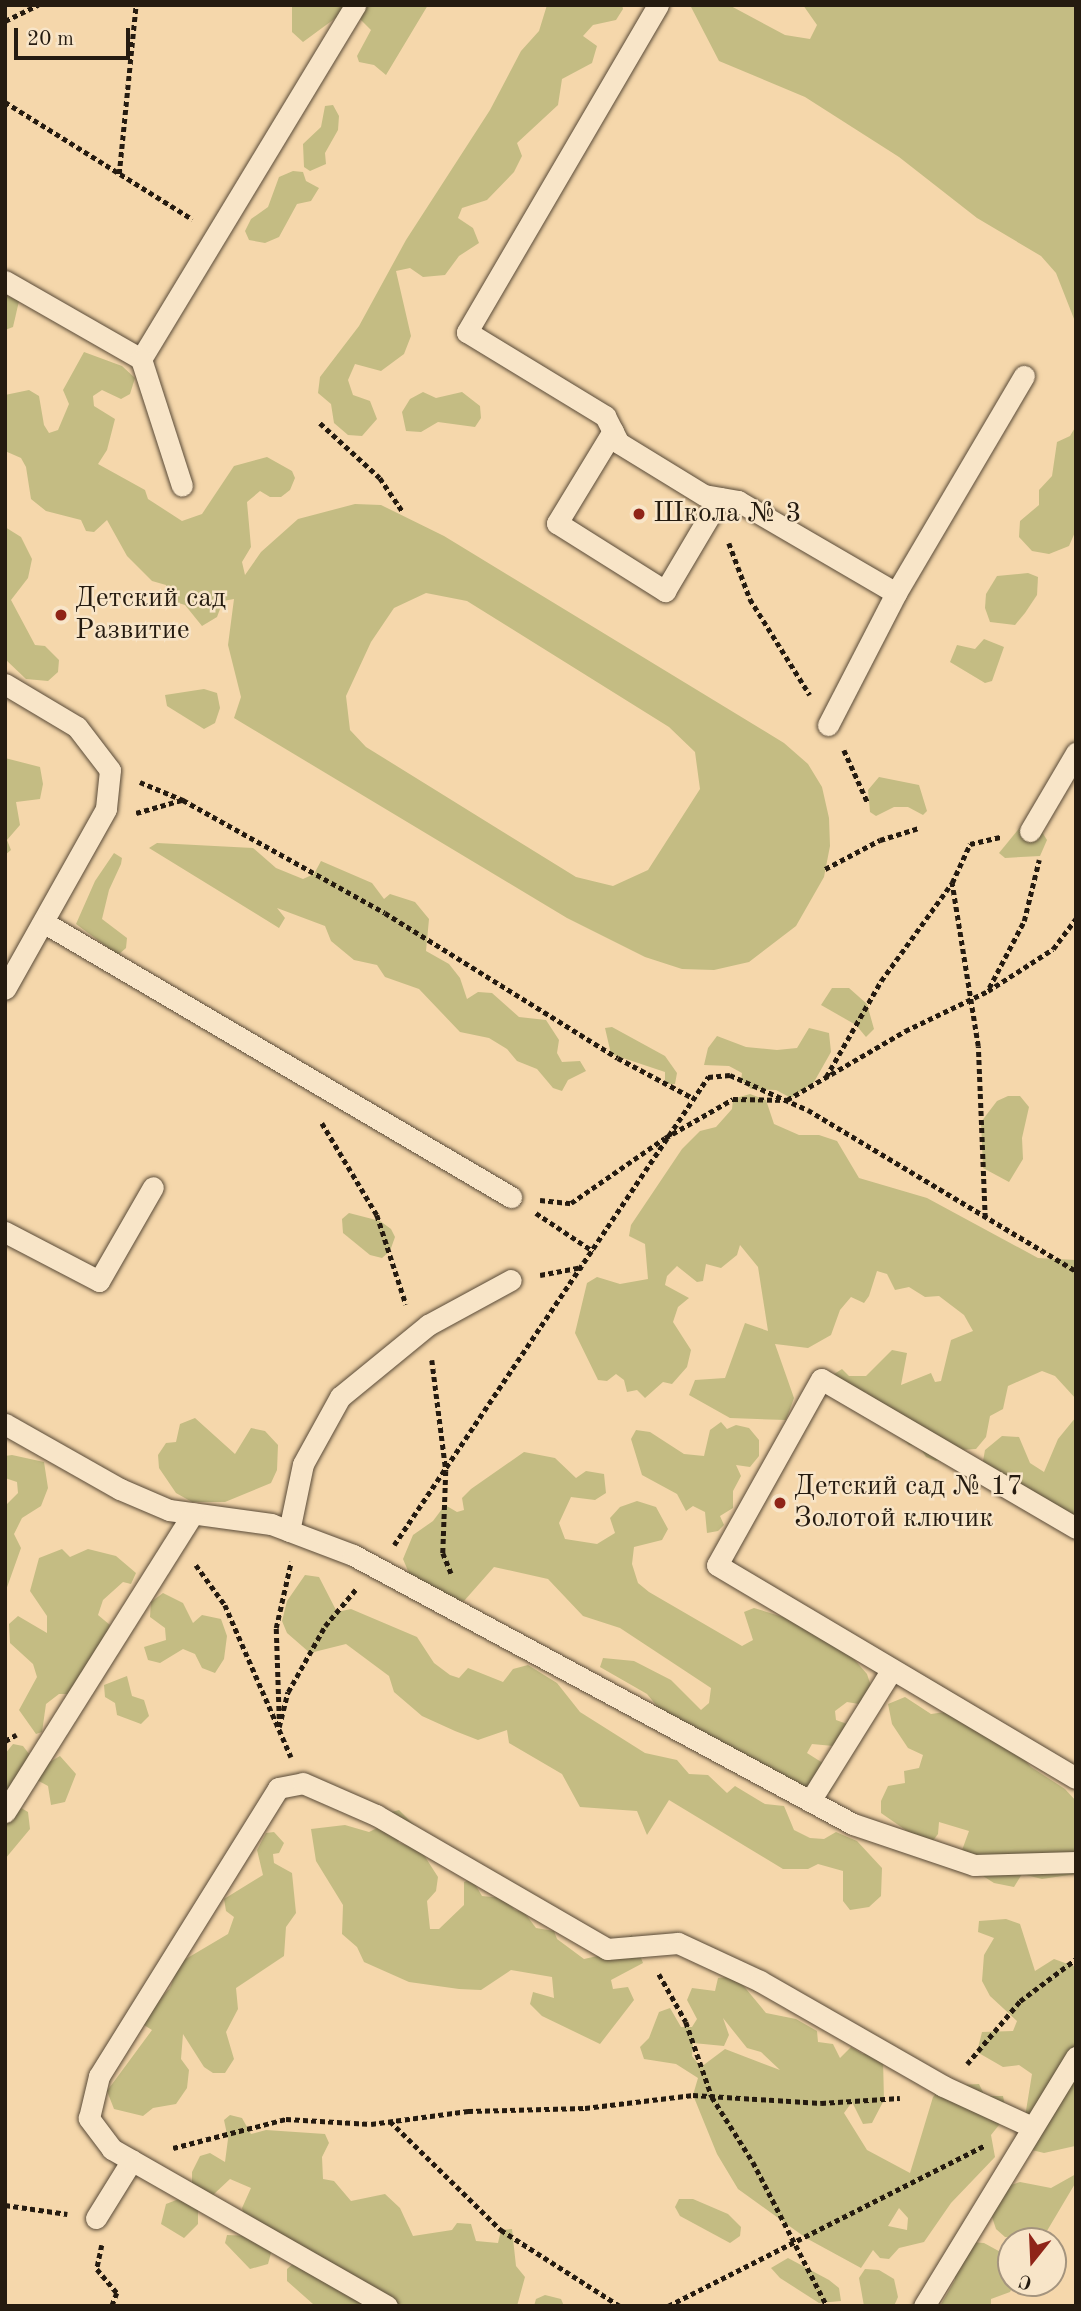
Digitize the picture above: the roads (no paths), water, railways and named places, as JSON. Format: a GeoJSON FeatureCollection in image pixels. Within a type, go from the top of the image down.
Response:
{"type":"FeatureCollection","features":[{"type":"Feature","properties":{"kind":"lane"},"geometry":{"type":"LineString","coordinates":[[141,359],[355,5]]}},
{"type":"Feature","properties":{"kind":"lane"},"geometry":{"type":"LineString","coordinates":[[658,5],[467,332],[605,416],[619,443],[704,495],[738,501],[896,593]]}},
{"type":"Feature","properties":{"kind":"lane"},"geometry":{"type":"LineString","coordinates":[[5,281],[141,359],[181,486]]}},
{"type":"Feature","properties":{"kind":"lane"},"geometry":{"type":"LineString","coordinates":[[828,725],[896,593],[1024,376]]}},
{"type":"Feature","properties":{"kind":"lane"},"geometry":{"type":"LineString","coordinates":[[613,431],[556,523],[665,592],[720,498]]}},
{"type":"Feature","properties":{"kind":"lane"},"geometry":{"type":"LineString","coordinates":[[5,684],[77,727],[110,770],[106,808],[5,989]]}},
{"type":"Feature","properties":{"kind":"lane"},"geometry":{"type":"LineString","coordinates":[[1030,831],[1076,753]]}},
{"type":"Feature","properties":{"kind":"lane"},"geometry":{"type":"LineString","coordinates":[[43,922],[512,1197]]}},
{"type":"Feature","properties":{"kind":"lane"},"geometry":{"type":"LineString","coordinates":[[5,1232],[99,1281],[153,1187]]}},
{"type":"Feature","properties":{"kind":"lane"},"geometry":{"type":"LineString","coordinates":[[289,1531],[303,1464],[340,1397],[428,1325],[511,1280]]}},
{"type":"Feature","properties":{"kind":"lane"},"geometry":{"type":"LineString","coordinates":[[1076,1528],[821,1379],[717,1565],[891,1671],[1076,1778]]}},
{"type":"Feature","properties":{"kind":"lane"},"geometry":{"type":"LineString","coordinates":[[5,1424],[120,1489],[169,1510],[289,1531],[377,1568],[853,1824],[974,1865],[1076,1862]]}},
{"type":"Feature","properties":{"kind":"lane"},"geometry":{"type":"LineString","coordinates":[[5,1812],[193,1513]]}},
{"type":"Feature","properties":{"kind":"lane"},"geometry":{"type":"LineString","coordinates":[[810,1801],[891,1671]]}},
{"type":"Feature","properties":{"kind":"lane"},"geometry":{"type":"LineString","coordinates":[[387,2306],[113,2149],[89,2118],[99,2077],[278,1788],[303,1783],[376,1815],[607,1949],[678,1943],[738,1971],[943,2086],[1032,2126]]}},
{"type":"Feature","properties":{"kind":"lane"},"geometry":{"type":"LineString","coordinates":[[924,2306],[1076,2057]]}},
{"type":"Feature","properties":{"kind":"lane"},"geometry":{"type":"LineString","coordinates":[[96,2218],[132,2160]]}},
{"type":"Feature","properties":{"kind":"place","name":"Школа № 3"},"geometry":{"type":"Point","coordinates":[639,514]}},
{"type":"Feature","properties":{"kind":"place","name":"Детский сад Развитие"},"geometry":{"type":"Point","coordinates":[61,615]}},
{"type":"Feature","properties":{"kind":"place","name":"Детский сад № 17 Золотой ключик"},"geometry":{"type":"Point","coordinates":[780,1503]}}]}
